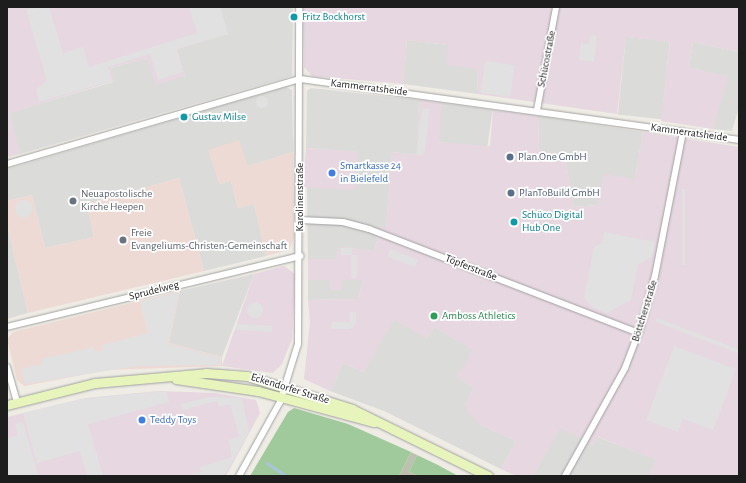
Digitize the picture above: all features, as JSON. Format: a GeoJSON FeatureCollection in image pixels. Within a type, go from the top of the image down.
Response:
{"type":"FeatureCollection","features":[{"type":"Feature","properties":{"kind":"street","name":"Karolinenstraße"},"geometry":{"type":"LineString","coordinates":[[239,476],[282,397],[299,336],[301,256],[299,7]]}},
{"type":"Feature","properties":{"kind":"street","name":"Schücostraße"},"geometry":{"type":"LineString","coordinates":[[537,110],[556,7]]}},
{"type":"Feature","properties":{"kind":"street","name":"Kammerratsheide"},"geometry":{"type":"LineString","coordinates":[[7,164],[300,79],[537,110],[739,140]]}},
{"type":"Feature","properties":{"kind":"street","name":"Böttcherstraße"},"geometry":{"type":"LineString","coordinates":[[565,476],[625,368],[639,333],[655,276],[683,132]]}},
{"type":"Feature","properties":{"kind":"street","name":"Töpferstraße"},"geometry":{"type":"LineString","coordinates":[[300,220],[343,222],[369,229],[639,333]]}},
{"type":"Feature","properties":{"kind":"street","name":"Sprudelweg"},"geometry":{"type":"LineString","coordinates":[[7,327],[301,256]]}},
{"type":"Feature","properties":{"kind":"street"},"geometry":{"type":"LineString","coordinates":[[7,367],[17,402]]}},
{"type":"Feature","properties":{"kind":"street","name":"Eckendorfer Straße"},"geometry":{"type":"LineString","coordinates":[[7,405],[95,384],[227,373],[286,385],[352,409],[488,476]]}},
{"type":"Feature","properties":{"kind":"street","name":"Eckendorfer Straße"},"geometry":{"type":"LineString","coordinates":[[172,378],[282,397],[380,423]]}},
{"type":"Feature","properties":{"kind":"shaded area"},"geometry":{"type":"Polygon","coordinates":[[[7,7],[220,7],[228,34],[178,49],[185,76],[156,85],[147,58],[110,68],[114,81],[10,113],[20,154],[7,157],[7,7]]]}},
{"type":"Feature","properties":{"kind":"shaded area"},"geometry":{"type":"Polygon","coordinates":[[[49,7],[63,53],[83,47],[89,67],[197,33],[189,7],[220,7],[228,34],[177,49],[183,72],[158,80],[150,54],[108,67],[112,81],[39,102],[36,89],[47,81],[26,9],[49,7]]]}},
{"type":"Feature","properties":{"kind":"shaded area"},"geometry":{"type":"Polygon","coordinates":[[[220,7],[293,7],[292,76],[20,154],[9,113],[113,82],[110,68],[147,58],[185,76],[177,49],[228,34],[220,7]]]}},
{"type":"Feature","properties":{"kind":"shaded area"},"geometry":{"type":"Polygon","coordinates":[[[303,7],[739,7],[739,52],[693,42],[689,67],[728,77],[713,129],[661,121],[670,42],[626,37],[617,114],[478,94],[477,69],[447,65],[448,45],[407,40],[403,84],[312,76],[304,67],[303,7]]]}},
{"type":"Feature","properties":{"kind":"shaded area"},"geometry":{"type":"Polygon","coordinates":[[[590,35],[597,36],[594,62],[579,60],[581,43],[589,44],[590,35]]]}},
{"type":"Feature","properties":{"kind":"shaded area"},"geometry":{"type":"Polygon","coordinates":[[[626,37],[670,42],[662,119],[618,115],[626,37]]]}},
{"type":"Feature","properties":{"kind":"shaded area"},"geometry":{"type":"Polygon","coordinates":[[[407,40],[448,45],[477,69],[478,94],[403,84],[407,40]]]}},
{"type":"Feature","properties":{"kind":"shaded area"},"geometry":{"type":"Polygon","coordinates":[[[693,42],[739,52],[739,107],[732,131],[713,129],[727,77],[689,67],[693,42]]]}},
{"type":"Feature","properties":{"kind":"shaded area"},"geometry":{"type":"Polygon","coordinates":[[[485,61],[515,65],[510,97],[481,93],[485,61]]]}},
{"type":"Feature","properties":{"kind":"shaded area"},"geometry":{"type":"Polygon","coordinates":[[[286,87],[292,90],[293,152],[248,166],[219,184],[231,181],[238,208],[254,204],[266,256],[204,271],[179,178],[87,204],[94,237],[45,248],[32,195],[7,201],[7,169],[286,87]]]}},
{"type":"Feature","properties":{"kind":"shaded area"},"geometry":{"type":"Polygon","coordinates":[[[311,88],[420,100],[417,155],[392,152],[386,229],[381,227],[374,251],[339,247],[336,259],[308,259],[307,187],[321,187],[358,152],[306,148],[307,91],[311,88]]]}},
{"type":"Feature","properties":{"kind":"shaded area"},"geometry":{"type":"Polygon","coordinates":[[[262,96],[266,98],[268,102],[266,106],[262,108],[258,106],[256,102],[258,98],[262,96]]]}},
{"type":"Feature","properties":{"kind":"shaded area"},"geometry":{"type":"Polygon","coordinates":[[[420,100],[442,103],[439,142],[490,146],[493,110],[538,116],[539,150],[565,158],[574,207],[598,205],[604,174],[635,179],[643,132],[739,147],[739,476],[649,476],[656,460],[598,437],[593,445],[560,428],[533,476],[516,476],[501,469],[516,441],[481,425],[470,415],[465,405],[474,388],[457,377],[473,350],[434,327],[427,338],[394,320],[363,372],[343,363],[330,391],[304,379],[310,322],[308,300],[358,299],[363,280],[343,280],[342,290],[330,290],[330,280],[308,280],[308,259],[336,259],[339,246],[374,251],[381,227],[386,228],[392,152],[417,155],[420,100]]]}},
{"type":"Feature","properties":{"kind":"shaded area"},"geometry":{"type":"Polygon","coordinates":[[[442,103],[493,110],[487,149],[437,142],[442,103]]]}},
{"type":"Feature","properties":{"kind":"shaded area"},"geometry":{"type":"Polygon","coordinates":[[[422,108],[430,109],[424,156],[416,155],[422,108]]]}},
{"type":"Feature","properties":{"kind":"shaded area"},"geometry":{"type":"Polygon","coordinates":[[[538,116],[643,132],[635,179],[598,205],[574,207],[565,159],[539,150],[538,116]]]}},
{"type":"Feature","properties":{"kind":"shaded area"},"geometry":{"type":"Polygon","coordinates":[[[239,140],[248,166],[293,152],[294,238],[289,250],[266,256],[254,204],[238,208],[231,181],[219,184],[208,150],[239,140]]]}},
{"type":"Feature","properties":{"kind":"shaded area"},"geometry":{"type":"Polygon","coordinates":[[[306,148],[358,152],[355,191],[303,187],[306,148]]]}},
{"type":"Feature","properties":{"kind":"shaded area"},"geometry":{"type":"Polygon","coordinates":[[[179,178],[204,271],[28,313],[7,225],[7,201],[32,195],[45,248],[94,237],[86,204],[179,178]]]}},
{"type":"Feature","properties":{"kind":"shaded area"},"geometry":{"type":"Polygon","coordinates":[[[682,189],[685,189],[685,265],[682,265],[682,189]]]}},
{"type":"Feature","properties":{"kind":"shaded area"},"geometry":{"type":"Polygon","coordinates":[[[24,200],[30,203],[33,209],[30,215],[24,218],[18,215],[15,209],[18,203],[24,200]]]}},
{"type":"Feature","properties":{"kind":"shaded area"},"geometry":{"type":"Polygon","coordinates":[[[7,225],[28,313],[7,319],[7,225]]]}},
{"type":"Feature","properties":{"kind":"shaded area"},"geometry":{"type":"Polygon","coordinates":[[[604,232],[655,242],[652,256],[638,265],[631,300],[607,313],[592,307],[584,298],[594,247],[602,243],[604,232]]]}},
{"type":"Feature","properties":{"kind":"shaded area"},"geometry":{"type":"Polygon","coordinates":[[[341,248],[352,248],[352,255],[357,255],[357,278],[351,278],[351,255],[341,255],[341,248]]]}},
{"type":"Feature","properties":{"kind":"shaded area"},"geometry":{"type":"Polygon","coordinates":[[[390,249],[418,260],[415,267],[387,256],[390,249]]]}},
{"type":"Feature","properties":{"kind":"shaded area"},"geometry":{"type":"Polygon","coordinates":[[[284,266],[295,274],[292,339],[282,364],[273,373],[222,366],[254,274],[284,266]]]}},
{"type":"Feature","properties":{"kind":"shaded area"},"geometry":{"type":"Polygon","coordinates":[[[254,274],[222,357],[169,343],[180,291],[254,274]]]}},
{"type":"Feature","properties":{"kind":"shaded area"},"geometry":{"type":"Polygon","coordinates":[[[308,280],[330,280],[331,290],[342,290],[342,280],[363,280],[358,299],[308,300],[308,280]]]}},
{"type":"Feature","properties":{"kind":"shaded area"},"geometry":{"type":"Polygon","coordinates":[[[180,291],[169,343],[222,357],[222,366],[109,370],[24,386],[17,380],[7,339],[13,332],[180,291]]]}},
{"type":"Feature","properties":{"kind":"shaded area"},"geometry":{"type":"Polygon","coordinates":[[[179,292],[168,344],[221,358],[221,365],[137,366],[25,384],[21,369],[42,364],[41,359],[94,347],[95,352],[103,350],[102,345],[148,333],[140,302],[179,292]]]}},
{"type":"Feature","properties":{"kind":"shaded area"},"geometry":{"type":"Polygon","coordinates":[[[252,302],[258,302],[263,307],[261,316],[258,318],[252,318],[247,313],[247,307],[252,302]]]}},
{"type":"Feature","properties":{"kind":"shaded area"},"geometry":{"type":"Polygon","coordinates":[[[350,312],[356,312],[356,323],[350,329],[331,329],[331,322],[350,322],[350,312]]]}},
{"type":"Feature","properties":{"kind":"shaded area"},"geometry":{"type":"Polygon","coordinates":[[[657,318],[739,349],[738,353],[656,322],[657,318]]]}},
{"type":"Feature","properties":{"kind":"shaded area"},"geometry":{"type":"Polygon","coordinates":[[[394,319],[427,338],[434,327],[474,350],[457,377],[474,388],[465,405],[481,425],[516,441],[501,469],[384,411],[330,391],[343,363],[363,372],[394,319]]]}},
{"type":"Feature","properties":{"kind":"shaded area"},"geometry":{"type":"Polygon","coordinates":[[[236,324],[272,326],[272,332],[236,330],[236,324]]]}},
{"type":"Feature","properties":{"kind":"shaded area"},"geometry":{"type":"Polygon","coordinates":[[[674,346],[736,369],[713,430],[683,419],[678,432],[646,420],[674,346]]]}},
{"type":"Feature","properties":{"kind":"shaded area"},"geometry":{"type":"Polygon","coordinates":[[[159,391],[215,393],[256,400],[260,413],[226,476],[7,476],[7,417],[86,398],[159,391]]]}},
{"type":"Feature","properties":{"kind":"shaded area"},"geometry":{"type":"Polygon","coordinates":[[[167,391],[169,402],[88,424],[103,476],[87,476],[80,451],[37,463],[23,413],[81,399],[167,391]]]}},
{"type":"Feature","properties":{"kind":"shaded area"},"geometry":{"type":"Polygon","coordinates":[[[209,397],[242,398],[249,432],[224,476],[184,476],[201,472],[199,467],[232,457],[228,440],[239,437],[230,404],[219,407],[217,401],[183,410],[181,404],[209,397]]]}},
{"type":"Feature","properties":{"kind":"shaded area"},"geometry":{"type":"Polygon","coordinates":[[[23,422],[38,476],[7,476],[7,438],[18,435],[15,424],[23,422]]]}},
{"type":"Feature","properties":{"kind":"shaded area"},"geometry":{"type":"Polygon","coordinates":[[[560,427],[593,445],[597,437],[657,460],[649,476],[533,476],[560,427]]]}},
{"type":"Feature","properties":{"kind":"shaded area"},"geometry":{"type":"Polygon","coordinates":[[[411,452],[417,455],[409,472],[419,476],[399,476],[411,452]]]}},
{"type":"Feature","properties":{"kind":"green space"},"geometry":{"type":"Polygon","coordinates":[[[294,408],[348,424],[411,452],[399,476],[250,476],[288,412],[294,408]]]}},
{"type":"Feature","properties":{"kind":"green space"},"geometry":{"type":"Polygon","coordinates":[[[417,455],[458,476],[419,476],[409,472],[417,455]]]}},
{"type":"Feature","properties":{"kind":"waterway"},"geometry":{"type":"LineString","coordinates":[[267,463],[286,476]]}},
{"type":"Feature","properties":{"kind":"place","name":"Fritz Bockhorst"},"geometry":{"type":"Point","coordinates":[294,17]}},
{"type":"Feature","properties":{"kind":"place","name":"Gustav Milse"},"geometry":{"type":"Point","coordinates":[184,117]}},
{"type":"Feature","properties":{"kind":"place","name":"Plan.One GmbH"},"geometry":{"type":"Point","coordinates":[510,157]}},
{"type":"Feature","properties":{"kind":"place","name":"Smartkasse 24 in Bielefeld"},"geometry":{"type":"Point","coordinates":[332,173]}},
{"type":"Feature","properties":{"kind":"place","name":"PlanToBuild GmbH"},"geometry":{"type":"Point","coordinates":[511,193]}},
{"type":"Feature","properties":{"kind":"place","name":"Neuapostolische Kirche Heepen"},"geometry":{"type":"Point","coordinates":[73,201]}},
{"type":"Feature","properties":{"kind":"place","name":"Schüco Digital Hub One"},"geometry":{"type":"Point","coordinates":[514,222]}},
{"type":"Feature","properties":{"kind":"place","name":"Freie Evangeliums-Christen-Gemeinschaft"},"geometry":{"type":"Point","coordinates":[123,240]}},
{"type":"Feature","properties":{"kind":"place","name":"Amboss Athletics"},"geometry":{"type":"Point","coordinates":[434,316]}},
{"type":"Feature","properties":{"kind":"place","name":"Teddy Toys"},"geometry":{"type":"Point","coordinates":[142,420]}}]}
